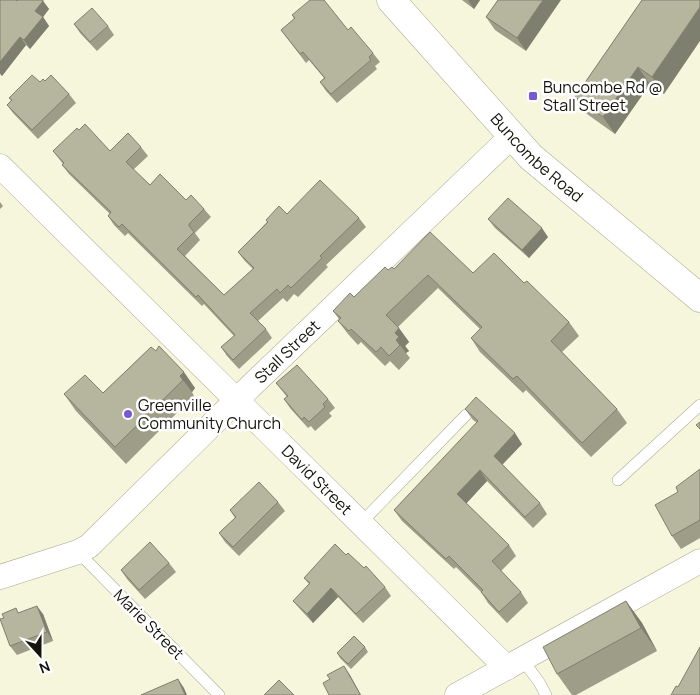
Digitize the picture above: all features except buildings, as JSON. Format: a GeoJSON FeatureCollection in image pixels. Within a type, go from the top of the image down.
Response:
{"type":"FeatureCollection","features":[{"type":"Feature","properties":{"kind":"street","name":"Buncombe Road"},"geometry":{"type":"LineString","coordinates":[[391,0],[531,157],[700,298]]}},
{"type":"Feature","properties":{"kind":"street","name":"Stall Street"},"geometry":{"type":"LineString","coordinates":[[0,577],[78,552],[89,546],[237,400],[513,135]]}},
{"type":"Feature","properties":{"kind":"street","name":"David Street"},"geometry":{"type":"LineString","coordinates":[[0,166],[361,523],[514,664]]}},
{"type":"Feature","properties":{"kind":"street"},"geometry":{"type":"LineString","coordinates":[[457,695],[700,561]]}},
{"type":"Feature","properties":{"kind":"lane"},"geometry":{"type":"LineString","coordinates":[[618,480],[700,405]]}},
{"type":"Feature","properties":{"kind":"lane"},"geometry":{"type":"LineString","coordinates":[[361,523],[466,415]]}},
{"type":"Feature","properties":{"kind":"lane","name":"Marie Street"},"geometry":{"type":"LineString","coordinates":[[78,552],[220,695]]}},
{"type":"Feature","properties":{"kind":"lane"},"geometry":{"type":"LineString","coordinates":[[514,664],[539,682],[546,695]]}},
{"type":"Feature","properties":{"kind":"place","name":"Buncombe Rd @ Stall Street"},"geometry":{"type":"Point","coordinates":[533,96]}},
{"type":"Feature","properties":{"kind":"place","name":"Greenville Community Church"},"geometry":{"type":"Point","coordinates":[128,414]}}]}
